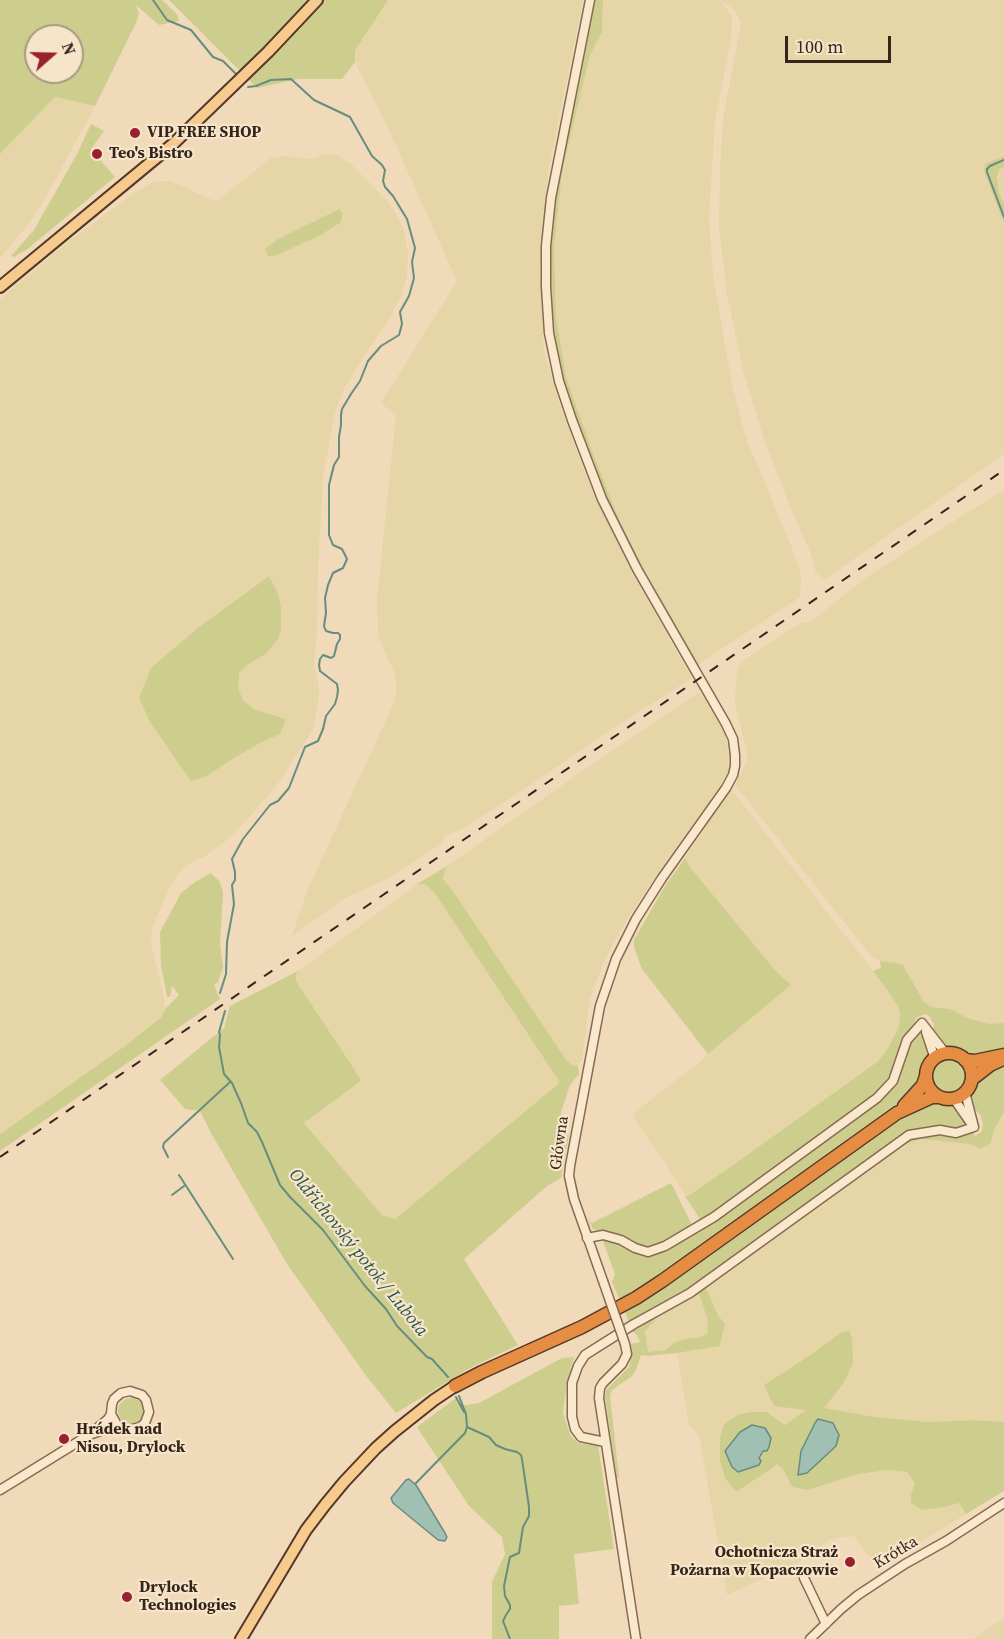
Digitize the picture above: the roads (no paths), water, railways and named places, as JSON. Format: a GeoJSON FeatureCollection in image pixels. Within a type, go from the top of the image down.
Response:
{"type":"FeatureCollection","features":[{"type":"Feature","properties":{"kind":"highway"},"geometry":{"type":"LineString","coordinates":[[897,1113],[923,1085],[926,1076],[930,1064],[940,1056],[954,1054],[964,1060],[970,1068],[972,1079],[969,1087],[960,1095],[948,1099],[930,1089],[926,1076]]}},
{"type":"Feature","properties":{"kind":"highway"},"geometry":{"type":"LineString","coordinates":[[964,1060],[975,1061],[1004,1057]]}},
{"type":"Feature","properties":{"kind":"highway"},"geometry":{"type":"LineString","coordinates":[[972,1079],[1004,1057]]}},
{"type":"Feature","properties":{"kind":"highway"},"geometry":{"type":"LineString","coordinates":[[455,1386],[582,1327],[636,1298],[897,1113],[939,1096]]}},
{"type":"Feature","properties":{"kind":"main road"},"geometry":{"type":"LineString","coordinates":[[0,287],[180,138],[317,0]]}},
{"type":"Feature","properties":{"kind":"main road"},"geometry":{"type":"LineString","coordinates":[[241,1639],[306,1530],[344,1482],[395,1431],[455,1386]]}},
{"type":"Feature","properties":{"kind":"street","name":"Główna"},"geometry":{"type":"LineString","coordinates":[[590,0],[551,198],[546,256],[549,333],[559,381],[602,499],[636,569],[733,739],[735,766],[726,788],[636,919],[616,959],[600,1006],[570,1167],[571,1189],[627,1354],[622,1364],[600,1388],[599,1402],[636,1639]]}},
{"type":"Feature","properties":{"kind":"street"},"geometry":{"type":"LineString","coordinates":[[587,1238],[603,1235],[648,1252],[665,1246],[714,1216],[878,1098],[893,1081],[907,1040],[922,1023],[940,1056]]}},
{"type":"Feature","properties":{"kind":"street"},"geometry":{"type":"LineString","coordinates":[[605,1442],[581,1437],[575,1429],[572,1417],[572,1383],[585,1355],[690,1293],[909,1135],[940,1130],[957,1133],[974,1127],[960,1095]]}},
{"type":"Feature","properties":{"kind":"street"},"geometry":{"type":"LineString","coordinates":[[0,1490],[89,1435],[108,1419],[114,1399],[124,1392],[136,1392],[146,1400],[149,1412],[145,1423],[135,1430],[117,1425],[111,1414]]}},
{"type":"Feature","properties":{"kind":"street"},"geometry":{"type":"LineString","coordinates":[[89,1435],[117,1425]]}},
{"type":"Feature","properties":{"kind":"street","name":"Krótka"},"geometry":{"type":"LineString","coordinates":[[810,1639],[841,1609],[871,1586],[1004,1503]]}},
{"type":"Feature","properties":{"kind":"street"},"geometry":{"type":"LineString","coordinates":[[804,1578],[826,1624]]}},
{"type":"Feature","properties":{"kind":"waterway","name":"Oldřichovský potok / Lubota"},"geometry":{"type":"LineString","coordinates":[[153,0],[167,20],[191,30],[213,57],[223,61],[236,74]]}},
{"type":"Feature","properties":{"kind":"waterway","name":"Oldřichovský potok / Lubota"},"geometry":{"type":"LineString","coordinates":[[220,993],[226,974],[227,942],[234,904],[232,885],[235,872],[232,859],[243,839],[270,805],[278,801],[289,788],[305,747],[318,741],[326,716],[337,697],[337,684],[320,671],[319,665],[323,655],[331,658],[334,656],[340,639],[338,633],[326,631],[324,626],[328,585],[333,573],[343,568],[347,559],[342,549],[333,545],[329,535],[329,485],[334,465],[339,457],[342,409],[360,381],[368,361],[381,346],[399,335],[402,324],[400,312],[409,296],[414,278],[412,262],[415,248],[407,219],[385,187],[383,181],[385,170],[372,156],[350,117],[314,100],[291,79],[271,80],[248,87]]}},
{"type":"Feature","properties":{"kind":"waterway"},"geometry":{"type":"LineString","coordinates":[[1004,160],[987,169],[1004,217]]}},
{"type":"Feature","properties":{"kind":"waterway","name":"Oldřichovský potok / Lubota"},"geometry":{"type":"LineString","coordinates":[[225,1011],[219,1032],[224,1074],[232,1083],[248,1123],[257,1132],[280,1185],[323,1230],[397,1326],[448,1377]]}},
{"type":"Feature","properties":{"kind":"waterway"},"geometry":{"type":"LineString","coordinates":[[168,1157],[163,1147],[164,1143],[230,1082]]}},
{"type":"Feature","properties":{"kind":"waterway"},"geometry":{"type":"LineString","coordinates":[[179,1175],[233,1259]]}},
{"type":"Feature","properties":{"kind":"waterway"},"geometry":{"type":"LineString","coordinates":[[172,1195],[184,1186]]}},
{"type":"Feature","properties":{"kind":"waterway","name":"Oldřichovský potok / Lubota"},"geometry":{"type":"LineString","coordinates":[[459,1396],[466,1414],[467,1427],[489,1437],[496,1445],[517,1452],[522,1459],[529,1516],[523,1527],[519,1553],[510,1557],[504,1586],[510,1609],[503,1621],[510,1639]]}},
{"type":"Feature","properties":{"kind":"waterway","name":"Oldřichovský potok / Lubota"},"geometry":{"type":"LineString","coordinates":[[456,1397],[464,1412]]}},
{"type":"Feature","properties":{"kind":"waterway"},"geometry":{"type":"LineString","coordinates":[[415,1484],[465,1433],[467,1427]]}},
{"type":"Feature","properties":{"kind":"railway"},"geometry":{"type":"LineString","coordinates":[[0,1157],[1004,470]]}},
{"type":"Feature","properties":{"kind":"place","name":"VIP FREE SHOP"},"geometry":{"type":"Point","coordinates":[135,133]}},
{"type":"Feature","properties":{"kind":"place","name":"Teo's Bistro"},"geometry":{"type":"Point","coordinates":[97,154]}},
{"type":"Feature","properties":{"kind":"place","name":"Hrádek nad Nisou, Drylock"},"geometry":{"type":"Point","coordinates":[64,1439]}},
{"type":"Feature","properties":{"kind":"place","name":"Ochotnicza Straż Pożarna w Kopaczowie"},"geometry":{"type":"Point","coordinates":[850,1562]}},
{"type":"Feature","properties":{"kind":"place","name":"Drylock Technologies"},"geometry":{"type":"Point","coordinates":[127,1597]}}]}
